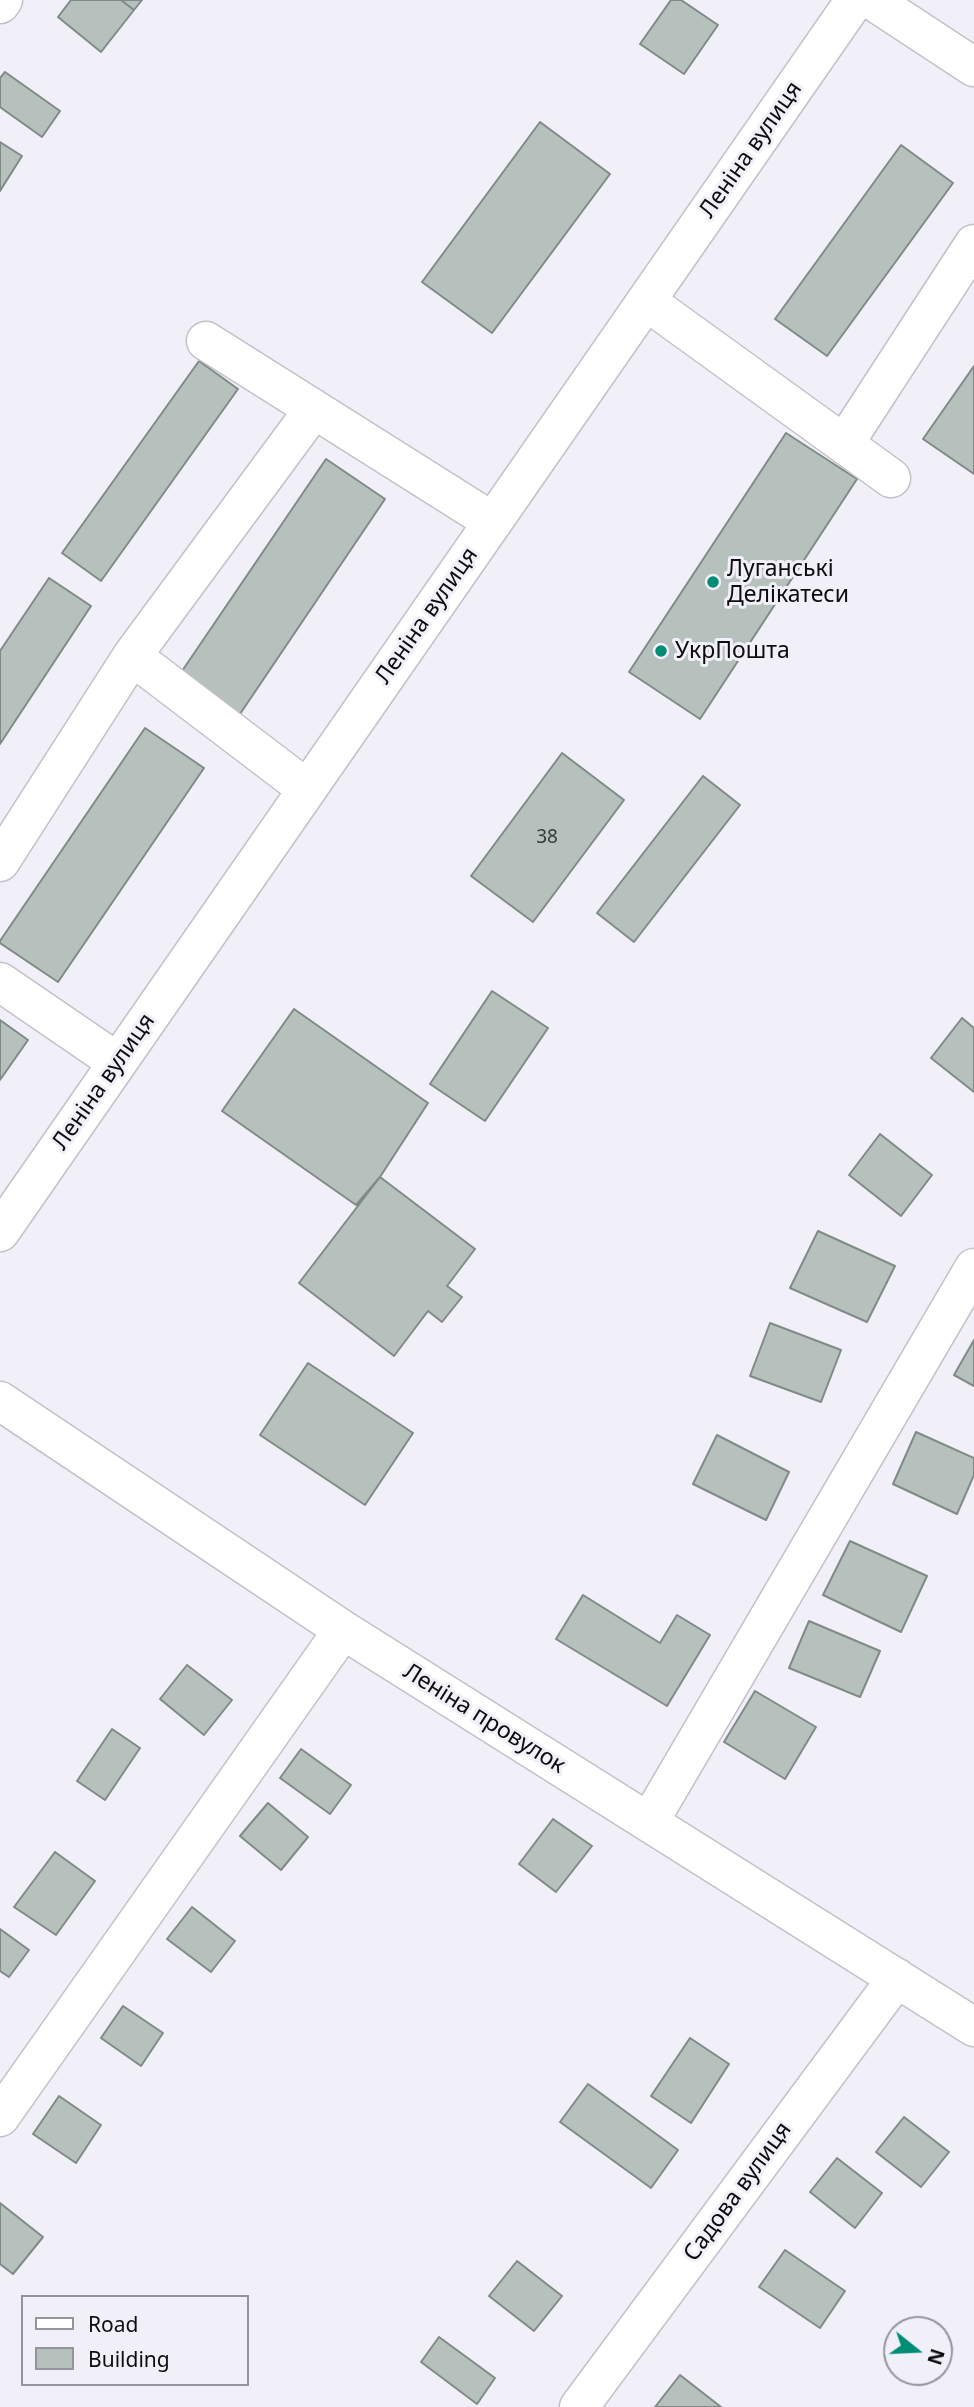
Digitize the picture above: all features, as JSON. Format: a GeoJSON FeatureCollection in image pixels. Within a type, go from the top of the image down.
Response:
{"type":"FeatureCollection","features":[{"type":"Feature","properties":{"kind":"street","name":"Леніна вулиця"},"geometry":{"type":"LineString","coordinates":[[0,1232],[855,0]]}},
{"type":"Feature","properties":{"kind":"street"},"geometry":{"type":"LineString","coordinates":[[872,0],[974,67]]}},
{"type":"Feature","properties":{"kind":"street"},"geometry":{"type":"LineString","coordinates":[[844,444],[974,244]]}},
{"type":"Feature","properties":{"kind":"street"},"geometry":{"type":"LineString","coordinates":[[646,301],[891,478]]}},
{"type":"Feature","properties":{"kind":"street"},"geometry":{"type":"LineString","coordinates":[[206,341],[493,522]]}},
{"type":"Feature","properties":{"kind":"street"},"geometry":{"type":"LineString","coordinates":[[0,862],[132,656],[314,409]]}},
{"type":"Feature","properties":{"kind":"street"},"geometry":{"type":"LineString","coordinates":[[132,656],[307,789]]}},
{"type":"Feature","properties":{"kind":"street"},"geometry":{"type":"LineString","coordinates":[[0,982],[117,1062]]}},
{"type":"Feature","properties":{"kind":"street"},"geometry":{"type":"LineString","coordinates":[[649,1822],[974,1268]]}},
{"type":"Feature","properties":{"kind":"street","name":"Леніна провулок"},"geometry":{"type":"LineString","coordinates":[[0,1401],[344,1630],[974,2027]]}},
{"type":"Feature","properties":{"kind":"street"},"geometry":{"type":"LineString","coordinates":[[0,2117],[344,1630]]}},
{"type":"Feature","properties":{"kind":"street","name":"Садова вулиця"},"geometry":{"type":"LineString","coordinates":[[579,2407],[897,1978]]}},
{"type":"Feature","properties":{"kind":"building"},"geometry":{"type":"Polygon","coordinates":[[[71,0],[121,0],[134,10],[101,52],[58,17],[71,0]]]}},
{"type":"Feature","properties":{"kind":"building"},"geometry":{"type":"Polygon","coordinates":[[[121,0],[142,0],[134,10],[121,0]]]}},
{"type":"Feature","properties":{"kind":"building"},"geometry":{"type":"Polygon","coordinates":[[[671,0],[681,0],[718,25],[684,74],[640,44],[671,0]]]}},
{"type":"Feature","properties":{"kind":"building"},"geometry":{"type":"Polygon","coordinates":[[[5,72],[60,111],[42,137],[0,107],[0,78],[5,72]]]}},
{"type":"Feature","properties":{"kind":"building"},"geometry":{"type":"Polygon","coordinates":[[[540,122],[610,174],[492,333],[422,282],[540,122]]]}},
{"type":"Feature","properties":{"kind":"building"},"geometry":{"type":"Polygon","coordinates":[[[0,142],[22,156],[0,191],[0,142]]]}},
{"type":"Feature","properties":{"kind":"building"},"geometry":{"type":"Polygon","coordinates":[[[901,145],[953,183],[827,356],[775,319],[901,145]]]}},
{"type":"Feature","properties":{"kind":"building"},"geometry":{"type":"Polygon","coordinates":[[[199,361],[238,389],[101,581],[62,553],[199,361]]]}},
{"type":"Feature","properties":{"kind":"building"},"geometry":{"type":"Polygon","coordinates":[[[974,366],[974,474],[923,439],[974,366]]]}},
{"type":"Feature","properties":{"kind":"building"},"geometry":{"type":"Polygon","coordinates":[[[786,433],[857,479],[700,719],[629,672],[786,433]]]}},
{"type":"Feature","properties":{"kind":"building"},"geometry":{"type":"Polygon","coordinates":[[[326,459],[385,499],[240,714],[180,674],[326,459]]]}},
{"type":"Feature","properties":{"kind":"building"},"geometry":{"type":"Polygon","coordinates":[[[49,578],[91,606],[0,744],[0,651],[49,578]]]}},
{"type":"Feature","properties":{"kind":"building"},"geometry":{"type":"Polygon","coordinates":[[[145,728],[204,768],[58,982],[0,941],[145,728]]]}},
{"type":"Feature","properties":{"kind":"building"},"geometry":{"type":"Polygon","coordinates":[[[562,753],[624,800],[533,922],[471,876],[562,753]]]}},
{"type":"Feature","properties":{"kind":"building"},"geometry":{"type":"Polygon","coordinates":[[[703,776],[740,805],[634,942],[597,913],[703,776]]]}},
{"type":"Feature","properties":{"kind":"building"},"geometry":{"type":"Polygon","coordinates":[[[492,991],[548,1028],[485,1121],[430,1084],[492,991]]]}},
{"type":"Feature","properties":{"kind":"building"},"geometry":{"type":"Polygon","coordinates":[[[294,1009],[428,1103],[380,1177],[356,1205],[222,1111],[294,1009]]]}},
{"type":"Feature","properties":{"kind":"building"},"geometry":{"type":"Polygon","coordinates":[[[962,1018],[974,1028],[974,1092],[931,1058],[962,1018]]]}},
{"type":"Feature","properties":{"kind":"building"},"geometry":{"type":"Polygon","coordinates":[[[0,1020],[28,1040],[0,1080],[0,1020]]]}},
{"type":"Feature","properties":{"kind":"building"},"geometry":{"type":"Polygon","coordinates":[[[880,1134],[932,1175],[901,1216],[849,1175],[880,1134]]]}},
{"type":"Feature","properties":{"kind":"building"},"geometry":{"type":"Polygon","coordinates":[[[380,1177],[475,1249],[447,1286],[462,1297],[442,1322],[428,1311],[394,1356],[299,1283],[380,1177]]]}},
{"type":"Feature","properties":{"kind":"building"},"geometry":{"type":"Polygon","coordinates":[[[818,1231],[895,1266],[867,1322],[790,1288],[818,1231]]]}},
{"type":"Feature","properties":{"kind":"building"},"geometry":{"type":"Polygon","coordinates":[[[770,1323],[841,1350],[821,1402],[750,1376],[770,1323]]]}},
{"type":"Feature","properties":{"kind":"building"},"geometry":{"type":"Polygon","coordinates":[[[974,1340],[974,1386],[954,1375],[974,1340]]]}},
{"type":"Feature","properties":{"kind":"building"},"geometry":{"type":"Polygon","coordinates":[[[308,1363],[413,1433],[365,1505],[260,1435],[308,1363]]]}},
{"type":"Feature","properties":{"kind":"building"},"geometry":{"type":"Polygon","coordinates":[[[916,1432],[974,1458],[974,1475],[957,1514],[893,1484],[916,1432]]]}},
{"type":"Feature","properties":{"kind":"building"},"geometry":{"type":"Polygon","coordinates":[[[717,1435],[789,1472],[766,1520],[693,1484],[717,1435]]]}},
{"type":"Feature","properties":{"kind":"building"},"geometry":{"type":"Polygon","coordinates":[[[850,1541],[927,1576],[901,1632],[823,1595],[850,1541]]]}},
{"type":"Feature","properties":{"kind":"building"},"geometry":{"type":"Polygon","coordinates":[[[583,1595],[660,1643],[677,1615],[710,1635],[667,1706],[556,1639],[583,1595]]]}},
{"type":"Feature","properties":{"kind":"building"},"geometry":{"type":"Polygon","coordinates":[[[809,1621],[880,1651],[860,1697],[789,1668],[809,1621]]]}},
{"type":"Feature","properties":{"kind":"building"},"geometry":{"type":"Polygon","coordinates":[[[187,1665],[232,1700],[204,1735],[160,1699],[187,1665]]]}},
{"type":"Feature","properties":{"kind":"building"},"geometry":{"type":"Polygon","coordinates":[[[755,1691],[816,1727],[785,1779],[724,1742],[755,1691]]]}},
{"type":"Feature","properties":{"kind":"building"},"geometry":{"type":"Polygon","coordinates":[[[112,1729],[140,1748],[105,1800],[77,1781],[112,1729]]]}},
{"type":"Feature","properties":{"kind":"building"},"geometry":{"type":"Polygon","coordinates":[[[301,1749],[351,1785],[330,1814],[280,1778],[301,1749]]]}},
{"type":"Feature","properties":{"kind":"building"},"geometry":{"type":"Polygon","coordinates":[[[268,1803],[308,1837],[281,1870],[240,1836],[268,1803]]]}},
{"type":"Feature","properties":{"kind":"building"},"geometry":{"type":"Polygon","coordinates":[[[553,1819],[592,1846],[556,1892],[519,1864],[553,1819]]]}},
{"type":"Feature","properties":{"kind":"building"},"geometry":{"type":"Polygon","coordinates":[[[55,1852],[95,1881],[56,1935],[14,1907],[55,1852]]]}},
{"type":"Feature","properties":{"kind":"building"},"geometry":{"type":"Polygon","coordinates":[[[192,1907],[235,1941],[211,1972],[167,1939],[192,1907]]]}},
{"type":"Feature","properties":{"kind":"building"},"geometry":{"type":"Polygon","coordinates":[[[0,1929],[29,1950],[9,1977],[0,1971],[0,1929]]]}},
{"type":"Feature","properties":{"kind":"building"},"geometry":{"type":"Polygon","coordinates":[[[123,2006],[163,2033],[141,2066],[101,2038],[123,2006]]]}},
{"type":"Feature","properties":{"kind":"building"},"geometry":{"type":"Polygon","coordinates":[[[690,2038],[729,2064],[691,2123],[651,2096],[690,2038]]]}},
{"type":"Feature","properties":{"kind":"building"},"geometry":{"type":"Polygon","coordinates":[[[588,2084],[678,2150],[651,2188],[560,2122],[588,2084]]]}},
{"type":"Feature","properties":{"kind":"building"},"geometry":{"type":"Polygon","coordinates":[[[59,2096],[101,2125],[76,2163],[33,2134],[59,2096]]]}},
{"type":"Feature","properties":{"kind":"building"},"geometry":{"type":"Polygon","coordinates":[[[904,2117],[949,2152],[921,2187],[876,2152],[904,2117]]]}},
{"type":"Feature","properties":{"kind":"building"},"geometry":{"type":"Polygon","coordinates":[[[837,2158],[882,2193],[855,2228],[810,2192],[837,2158]]]}},
{"type":"Feature","properties":{"kind":"building"},"geometry":{"type":"Polygon","coordinates":[[[0,2203],[43,2237],[13,2274],[0,2264],[0,2203]]]}},
{"type":"Feature","properties":{"kind":"building"},"geometry":{"type":"Polygon","coordinates":[[[785,2250],[845,2291],[820,2328],[759,2287],[785,2250]]]}},
{"type":"Feature","properties":{"kind":"building"},"geometry":{"type":"Polygon","coordinates":[[[517,2261],[562,2296],[534,2331],[489,2296],[517,2261]]]}},
{"type":"Feature","properties":{"kind":"building"},"geometry":{"type":"Polygon","coordinates":[[[439,2337],[495,2378],[477,2404],[421,2362],[439,2337]]]}},
{"type":"Feature","properties":{"kind":"building"},"geometry":{"type":"Polygon","coordinates":[[[680,2375],[721,2407],[655,2407],[680,2375]]]}},
{"type":"Feature","properties":{"kind":"place","name":"Луганські Делікатеси"},"geometry":{"type":"Point","coordinates":[713,582]}},
{"type":"Feature","properties":{"kind":"place","name":"УкрПошта"},"geometry":{"type":"Point","coordinates":[661,651]}}]}
